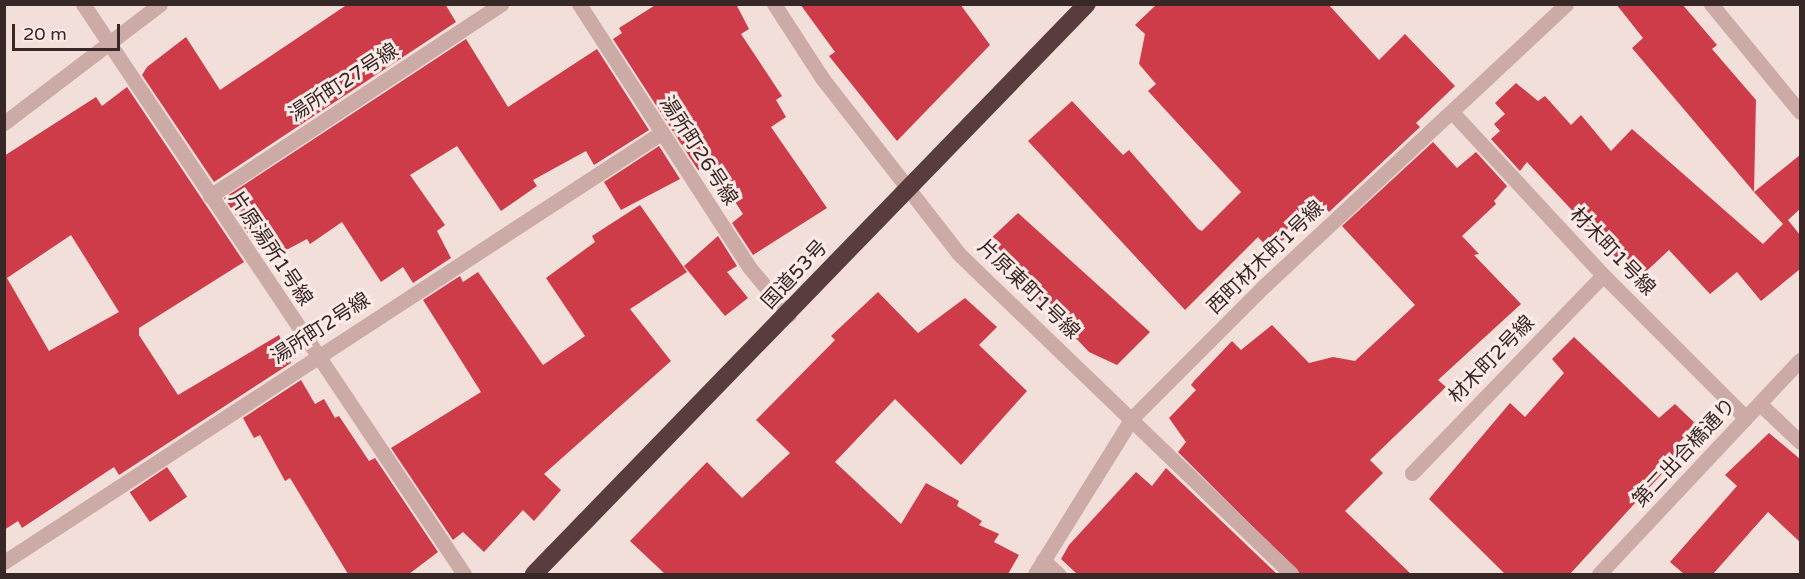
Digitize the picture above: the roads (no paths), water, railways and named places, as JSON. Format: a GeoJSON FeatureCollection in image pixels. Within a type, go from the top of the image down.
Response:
{"type":"FeatureCollection","features":[{"type":"Feature","properties":{"kind":"highway","name":"国道53号"},"geometry":{"type":"LineString","coordinates":[[534,574],[789,315],[909,185],[1087,4]]}},
{"type":"Feature","properties":{"kind":"street","name":"片原湯所1号線"},"geometry":{"type":"LineString","coordinates":[[83,4],[316,357],[464,574]]}},
{"type":"Feature","properties":{"kind":"street"},"geometry":{"type":"LineString","coordinates":[[4,123],[160,4]]}},
{"type":"Feature","properties":{"kind":"street","name":"湯所町27号線"},"geometry":{"type":"LineString","coordinates":[[210,196],[501,4]]}},
{"type":"Feature","properties":{"kind":"street","name":"湯所町26号線"},"geometry":{"type":"LineString","coordinates":[[579,4],[749,267],[789,315]]}},
{"type":"Feature","properties":{"kind":"street","name":"片原東町1号線"},"geometry":{"type":"LineString","coordinates":[[774,4],[822,78],[909,185],[959,254],[1132,417],[1291,574]]}},
{"type":"Feature","properties":{"kind":"street","name":"西町材木町1号線"},"geometry":{"type":"LineString","coordinates":[[1035,574],[1132,417],[1264,286],[1566,4]]}},
{"type":"Feature","properties":{"kind":"street"},"geometry":{"type":"LineString","coordinates":[[1711,4],[1800,112]]}},
{"type":"Feature","properties":{"kind":"street","name":"材木町1号線"},"geometry":{"type":"LineString","coordinates":[[1452,112],[1603,275],[1746,417]]}},
{"type":"Feature","properties":{"kind":"street","name":"湯所町2号線"},"geometry":{"type":"LineString","coordinates":[[4,562],[661,133]]}},
{"type":"Feature","properties":{"kind":"street","name":"材木町2号線"},"geometry":{"type":"LineString","coordinates":[[1412,473],[1603,275]]}},
{"type":"Feature","properties":{"kind":"street","name":"第二出合橋通り"},"geometry":{"type":"LineString","coordinates":[[1599,574],[1800,360]]}},
{"type":"Feature","properties":{"kind":"street"},"geometry":{"type":"LineString","coordinates":[[1760,404],[1800,442]]}},
{"type":"Feature","properties":{"kind":"street"},"geometry":{"type":"LineString","coordinates":[[1043,560],[1058,574]]}}]}
